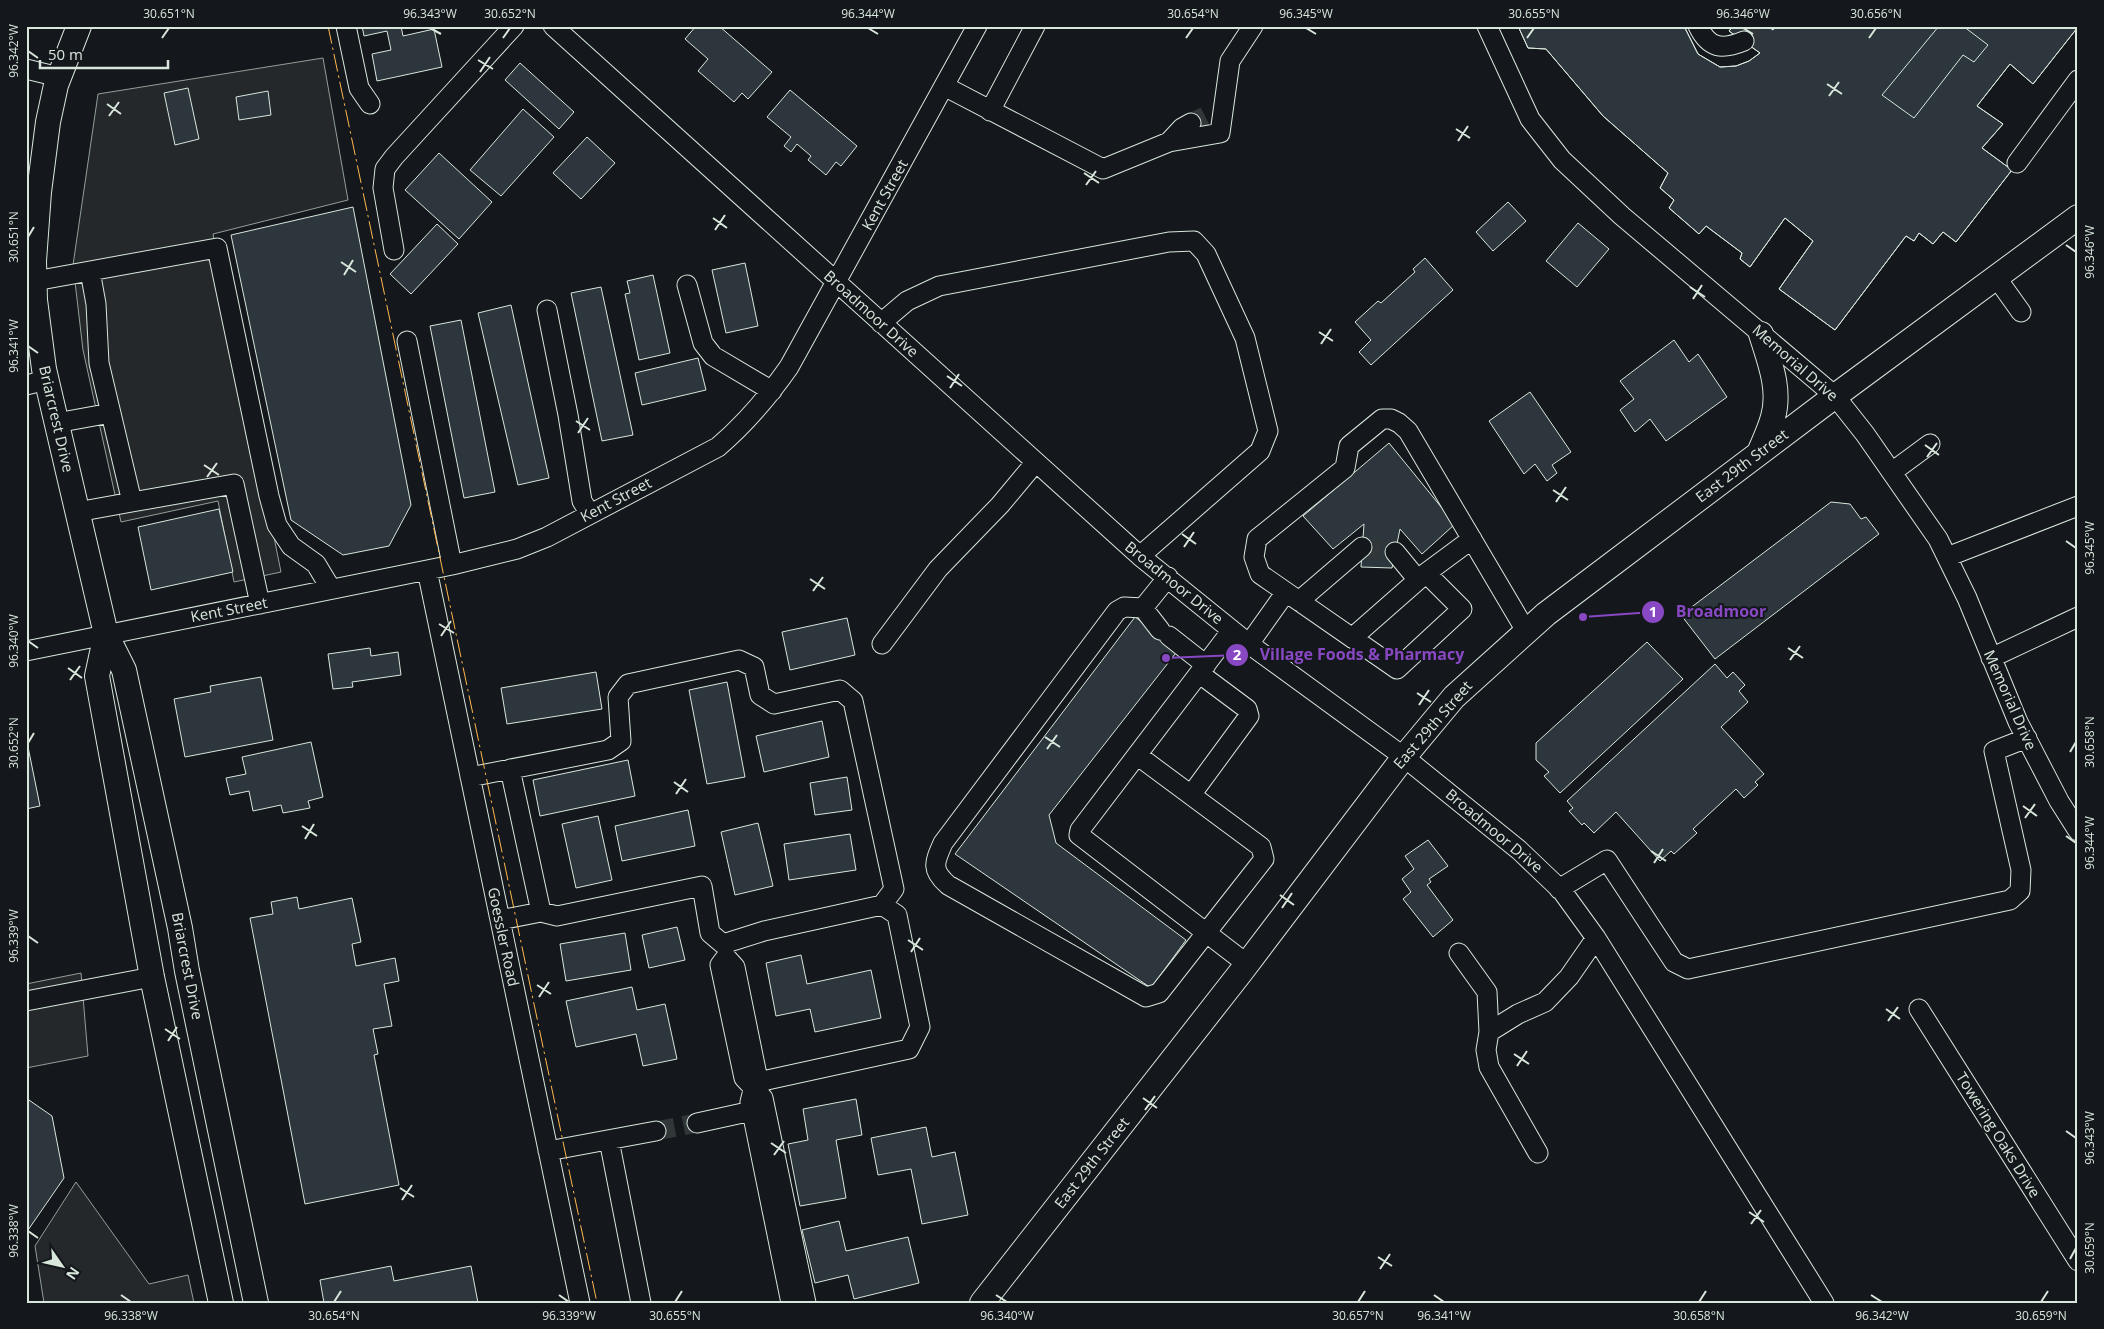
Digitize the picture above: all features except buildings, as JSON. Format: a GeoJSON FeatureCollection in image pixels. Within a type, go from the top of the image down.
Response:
{"type":"FeatureCollection","features":[{"type":"Feature","properties":{"kind":"main road","name":"Briarcrest Drive"},"geometry":{"type":"LineString","coordinates":[[79,26],[59,77],[43,153],[31,233],[35,281],[36,383],[56,423],[106,634],[124,670],[180,928],[187,972],[256,1299]]}},
{"type":"Feature","properties":{"kind":"main road","name":"East 29th Street"},"geometry":{"type":"LineString","coordinates":[[982,1303],[1247,964],[1404,757],[1454,697],[1546,614],[1835,396],[2078,217]]}},
{"type":"Feature","properties":{"kind":"main road"},"geometry":{"type":"LineString","coordinates":[[1759,453],[1774,416],[1774,373],[1761,334]]}},
{"type":"Feature","properties":{"kind":"main road","name":"Briarcrest Drive"},"geometry":{"type":"LineString","coordinates":[[106,634],[97,676],[152,978],[221,1303]]}},
{"type":"Feature","properties":{"kind":"main road"},"geometry":{"type":"LineString","coordinates":[[232,1303],[256,1299]]}},
{"type":"Feature","properties":{"kind":"street"},"geometry":{"type":"LineString","coordinates":[[346,26],[359,88],[370,104]]}},
{"type":"Feature","properties":{"kind":"street"},"geometry":{"type":"LineString","coordinates":[[394,250],[383,188],[385,169],[514,26]]}},
{"type":"Feature","properties":{"kind":"street","name":"Broadmoor Drive"},"geometry":{"type":"LineString","coordinates":[[553,26],[1140,556],[1249,644],[1404,757],[1519,850],[1559,889],[1596,938],[1824,1303]]}},
{"type":"Feature","properties":{"kind":"street","name":"Kent Street"},"geometry":{"type":"LineString","coordinates":[[26,651],[452,565],[517,549],[547,537],[718,447],[742,427],[789,367],[976,26]]}},
{"type":"Feature","properties":{"kind":"street"},"geometry":{"type":"LineString","coordinates":[[990,110],[1035,26]]}},
{"type":"Feature","properties":{"kind":"street"},"geometry":{"type":"LineString","coordinates":[[944,86],[1103,169],[1169,142],[1220,133],[1230,61],[1253,26]]}},
{"type":"Feature","properties":{"kind":"street","name":"Memorial Drive"},"geometry":{"type":"LineString","coordinates":[[1487,26],[1530,119],[1562,160],[1622,216],[1835,396],[1892,472],[1938,539],[1967,598],[1991,658],[2027,738],[2059,801],[2078,831]]}},
{"type":"Feature","properties":{"kind":"street"},"geometry":{"type":"LineString","coordinates":[[1698,26],[1704,38],[1715,46],[1729,47],[1744,41]]}},
{"type":"Feature","properties":{"kind":"street"},"geometry":{"type":"LineString","coordinates":[[26,69],[59,77]]}},
{"type":"Feature","properties":{"kind":"street"},"geometry":{"type":"LineString","coordinates":[[2017,163],[2078,80]]}},
{"type":"Feature","properties":{"kind":"street"},"geometry":{"type":"LineString","coordinates":[[1169,142],[1182,128],[1198,119],[1223,110]]}},
{"type":"Feature","properties":{"kind":"street"},"geometry":{"type":"LineString","coordinates":[[881,323],[906,301],[939,286],[1149,246],[1194,242],[1206,254],[1245,338],[1268,431],[1260,451],[1140,556]]}},
{"type":"Feature","properties":{"kind":"street"},"geometry":{"type":"LineString","coordinates":[[35,281],[217,248],[264,476],[277,525],[291,546],[316,564],[331,589]]}},
{"type":"Feature","properties":{"kind":"street"},"geometry":{"type":"LineString","coordinates":[[90,271],[96,304],[99,362],[132,502]]}},
{"type":"Feature","properties":{"kind":"street"},"geometry":{"type":"LineString","coordinates":[[1996,277],[2021,312]]}},
{"type":"Feature","properties":{"kind":"street"},"geometry":{"type":"LineString","coordinates":[[687,285],[703,343],[713,356],[772,391]]}},
{"type":"Feature","properties":{"kind":"street"},"geometry":{"type":"LineString","coordinates":[[547,310],[568,415],[582,501],[590,514]]}},
{"type":"Feature","properties":{"kind":"street"},"geometry":{"type":"LineString","coordinates":[[407,341],[452,565]]}},
{"type":"Feature","properties":{"kind":"street"},"geometry":{"type":"LineString","coordinates":[[56,423],[111,413]]}},
{"type":"Feature","properties":{"kind":"street"},"geometry":{"type":"LineString","coordinates":[[1395,552],[1462,609],[1397,669],[1260,574],[1254,557],[1258,539],[1344,468],[1349,446],[1382,419],[1391,419],[1408,431],[1526,631]]}},
{"type":"Feature","properties":{"kind":"street"},"geometry":{"type":"LineString","coordinates":[[1892,472],[1930,444]]}},
{"type":"Feature","properties":{"kind":"street"},"geometry":{"type":"LineString","coordinates":[[882,644],[938,569],[1000,505],[1035,463]]}},
{"type":"Feature","properties":{"kind":"street"},"geometry":{"type":"LineString","coordinates":[[77,512],[234,484],[264,476]]}},
{"type":"Feature","properties":{"kind":"street"},"geometry":{"type":"LineString","coordinates":[[234,484],[260,604]]}},
{"type":"Feature","properties":{"kind":"street"},"geometry":{"type":"LineString","coordinates":[[1947,557],[2078,506]]}},
{"type":"Feature","properties":{"kind":"street"},"geometry":{"type":"LineString","coordinates":[[1352,638],[1422,576],[1472,539]]}},
{"type":"Feature","properties":{"kind":"street"},"geometry":{"type":"LineString","coordinates":[[1249,644],[1292,596],[1362,547]]}},
{"type":"Feature","properties":{"kind":"street","name":"Goessler Road"},"geometry":{"type":"LineString","coordinates":[[427,570],[580,1303]]}},
{"type":"Feature","properties":{"kind":"street"},"geometry":{"type":"LineString","coordinates":[[1143,608],[1168,577]]}},
{"type":"Feature","properties":{"kind":"street"},"geometry":{"type":"LineString","coordinates":[[1137,755],[1261,847],[1264,852],[1264,858],[1207,934],[1159,993],[1146,997],[948,885],[938,876],[935,867],[936,856],[943,843],[1117,611],[1124,607],[1143,608],[1165,633],[1247,709],[1249,716],[1191,795]]}},
{"type":"Feature","properties":{"kind":"street"},"geometry":{"type":"LineString","coordinates":[[1991,658],[2078,616]]}},
{"type":"Feature","properties":{"kind":"street"},"geometry":{"type":"LineString","coordinates":[[1232,630],[1080,830],[1079,835],[1247,964]]}},
{"type":"Feature","properties":{"kind":"street"},"geometry":{"type":"LineString","coordinates":[[470,777],[608,750],[621,741],[618,697],[628,684],[739,660],[754,667],[760,695],[774,704],[840,690],[853,701],[894,889],[882,905],[764,931],[724,951]]}},
{"type":"Feature","properties":{"kind":"street"},"geometry":{"type":"LineString","coordinates":[[1559,889],[1607,860],[1674,962],[1688,969],[2010,900],[2020,891],[2021,870],[1994,751],[2027,738]]}},
{"type":"Feature","properties":{"kind":"street"},"geometry":{"type":"LineString","coordinates":[[510,769],[541,912]]}},
{"type":"Feature","properties":{"kind":"street"},"geometry":{"type":"LineString","coordinates":[[500,920],[541,912],[557,916],[702,886],[710,933],[735,967],[758,1075],[753,1086],[750,1102],[790,1303]]}},
{"type":"Feature","properties":{"kind":"street"},"geometry":{"type":"LineString","coordinates":[[753,1086],[767,1080],[909,1049],[920,1026],[897,915],[882,905]]}},
{"type":"Feature","properties":{"kind":"street"},"geometry":{"type":"LineString","coordinates":[[1489,1032],[1518,1014],[1545,1002],[1568,977],[1596,938]]}},
{"type":"Feature","properties":{"kind":"street"},"geometry":{"type":"LineString","coordinates":[[1459,953],[1487,992],[1489,1032],[1486,1050],[1489,1067],[1538,1153]]}},
{"type":"Feature","properties":{"kind":"street"},"geometry":{"type":"LineString","coordinates":[[26,1001],[152,978]]}},
{"type":"Feature","properties":{"kind":"street","name":"Towering Oaks Drive"},"geometry":{"type":"LineString","coordinates":[[1919,1009],[2078,1261]]}},
{"type":"Feature","properties":{"kind":"street"},"geometry":{"type":"LineString","coordinates":[[753,1086],[763,1098],[806,1303]]}},
{"type":"Feature","properties":{"kind":"street"},"geometry":{"type":"LineString","coordinates":[[696,1123],[752,1111]]}},
{"type":"Feature","properties":{"kind":"street"},"geometry":{"type":"LineString","coordinates":[[548,1151],[656,1131]]}},
{"type":"Feature","properties":{"kind":"street"},"geometry":{"type":"LineString","coordinates":[[609,1140],[641,1303]]}},
{"type":"Feature","properties":{"kind":"shaded area"},"geometry":{"type":"Polygon","coordinates":[[[323,58],[348,200],[213,234],[281,572],[234,582],[218,501],[121,522],[83,350],[73,265],[98,94],[323,58]]]}},
{"type":"Feature","properties":{"kind":"shaded area"},"geometry":{"type":"Polygon","coordinates":[[[81,973],[88,1056],[26,1068],[26,984],[81,973]]]}},
{"type":"Feature","properties":{"kind":"shaded area"},"geometry":{"type":"Polygon","coordinates":[[[76,1182],[149,1284],[188,1275],[194,1303],[44,1303],[35,1246],[76,1182]]]}},
{"type":"Feature","properties":{"kind":"tunnel"},"geometry":{"type":"LineString","coordinates":[[1744,41],[1756,26]]}},
{"type":"Feature","properties":{"kind":"tunnel"},"geometry":{"type":"LineString","coordinates":[[1191,123],[1205,116]]}},
{"type":"Feature","properties":{"kind":"tunnel"},"geometry":{"type":"LineString","coordinates":[[1362,547],[1395,552]]}},
{"type":"Feature","properties":{"kind":"tunnel"},"geometry":{"type":"LineString","coordinates":[[656,1131],[697,1123]]}},
{"type":"Feature","properties":{"kind":"power"},"geometry":{"type":"LineString","coordinates":[[328,26],[597,1303]]}},
{"type":"Feature","properties":{"kind":"place","name":"Broadmoor"},"geometry":{"type":"Point","coordinates":[1583,617]}},
{"type":"Feature","properties":{"kind":"place","name":"Village Foods & Pharmacy"},"geometry":{"type":"Point","coordinates":[1166,658]}}]}
